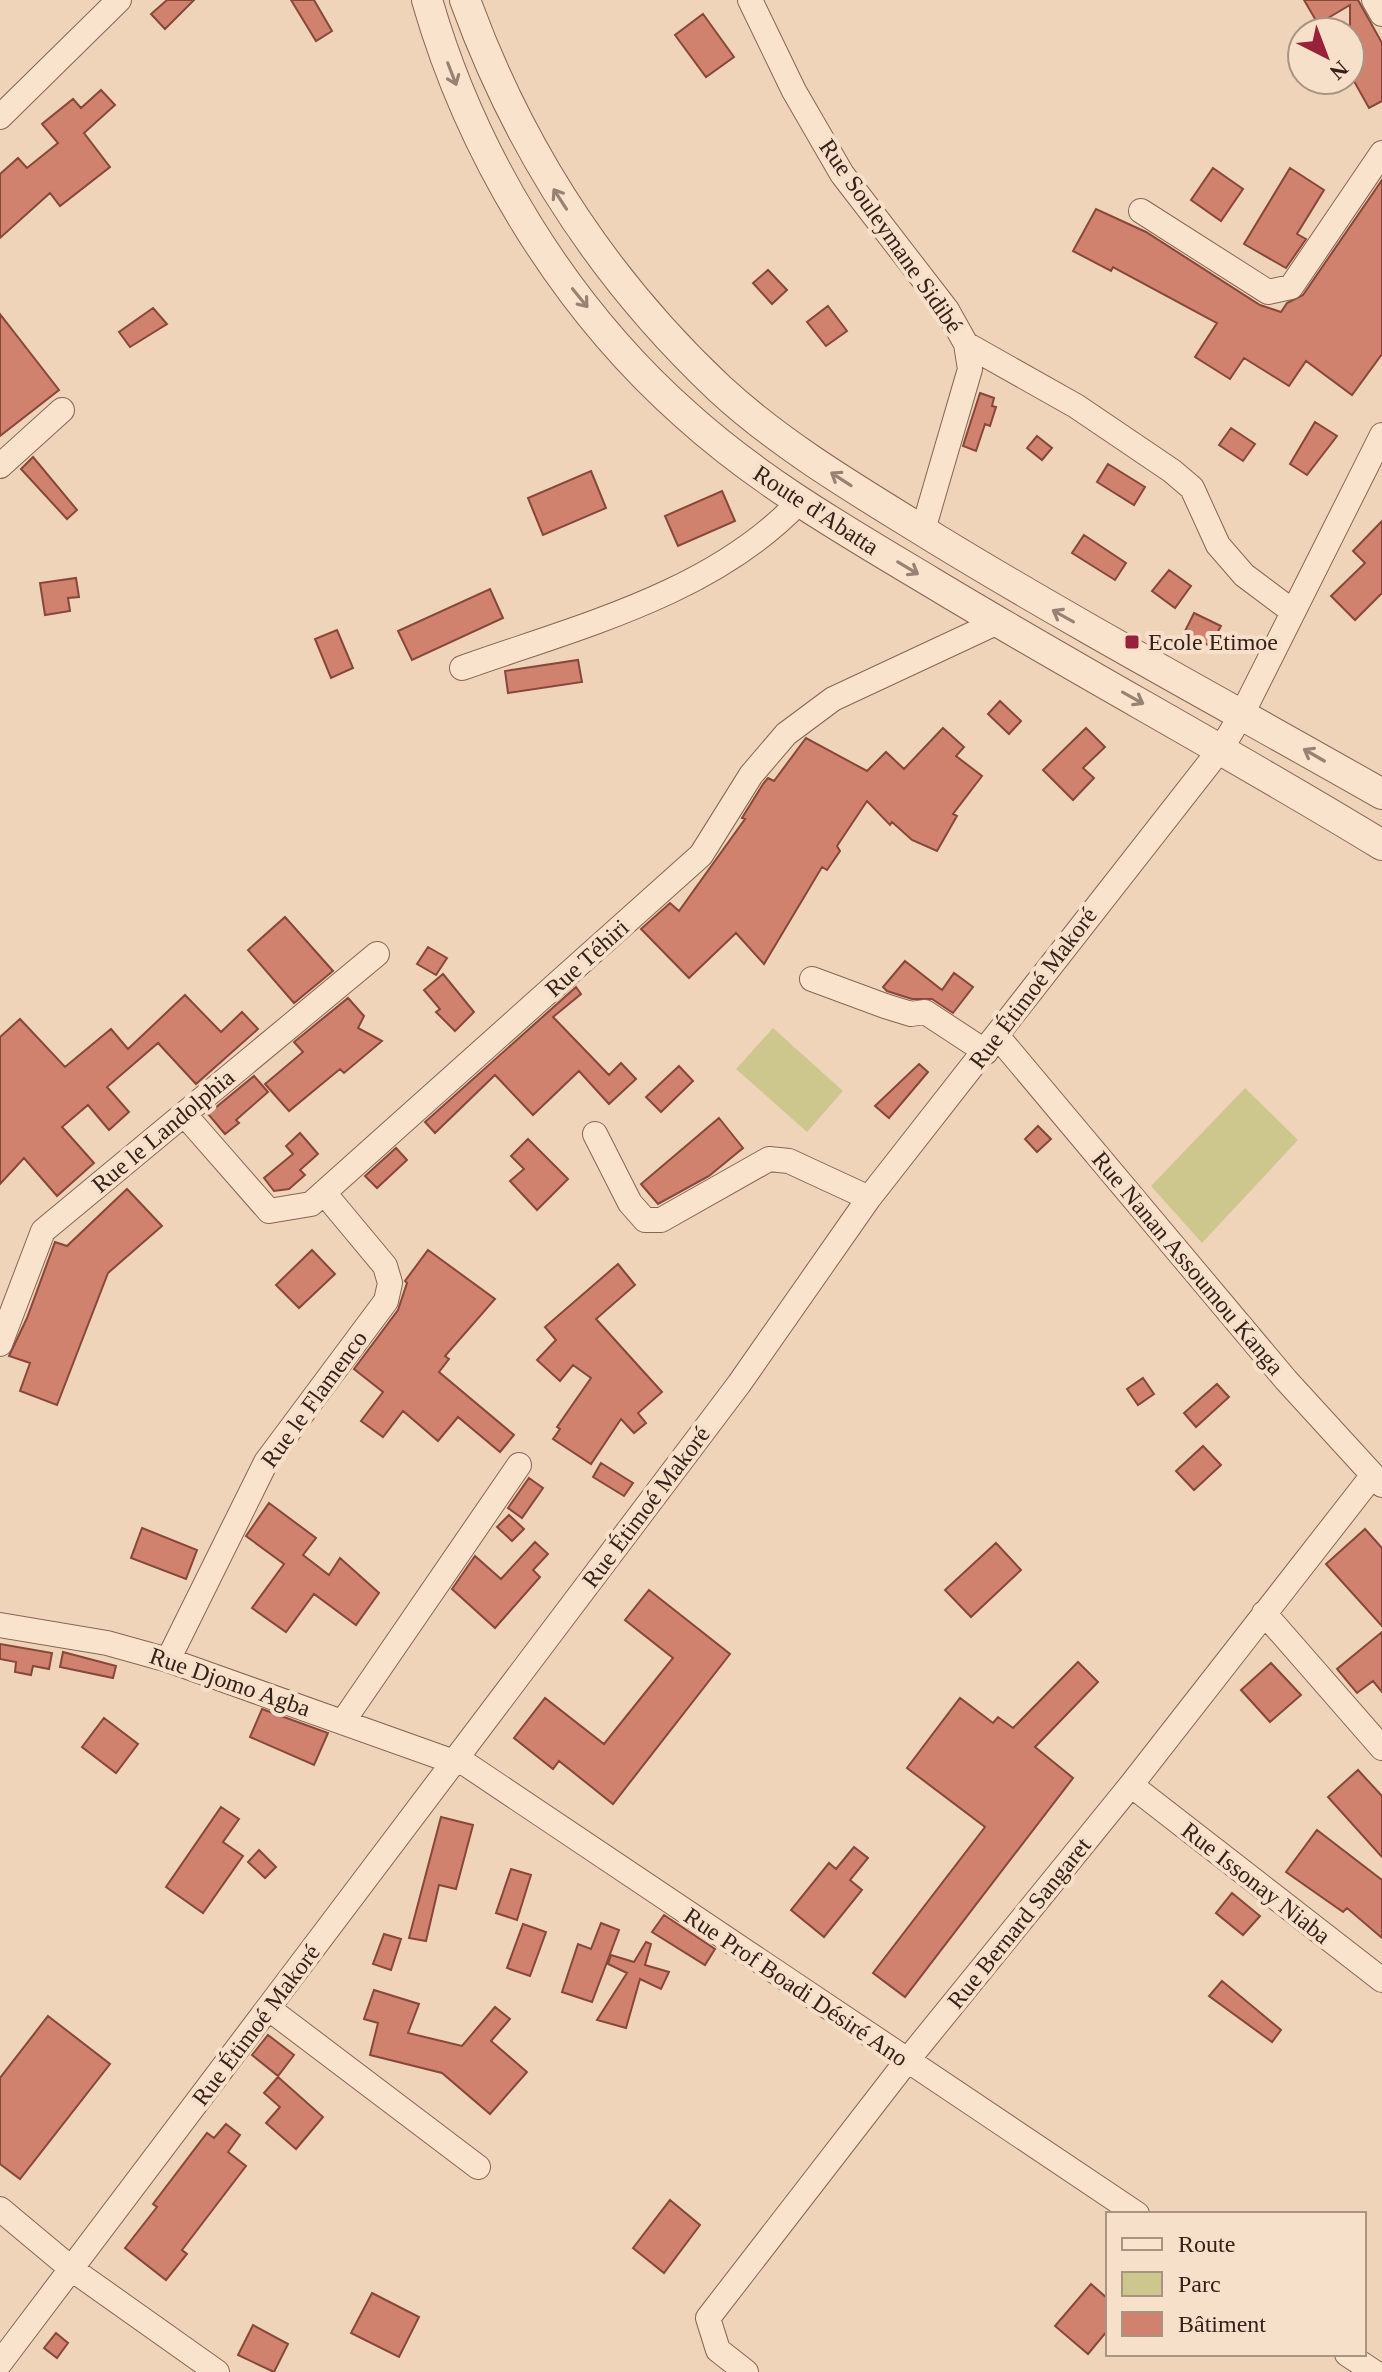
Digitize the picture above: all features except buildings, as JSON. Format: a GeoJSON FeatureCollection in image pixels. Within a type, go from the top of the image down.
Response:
{"type":"FeatureCollection","features":[{"type":"Feature","properties":{"kind":"street"},"geometry":{"type":"LineString","coordinates":[[0,117],[119,0]]}},
{"type":"Feature","properties":{"kind":"street","name":"Route d'Abatta"},"geometry":{"type":"LineString","coordinates":[[427,0],[459,93],[526,226],[625,353],[684,414],[744,464],[799,502],[998,622],[1222,747],[1382,845]]}},
{"type":"Feature","properties":{"kind":"street","name":"Route d'Abatta"},"geometry":{"type":"LineString","coordinates":[[465,0],[488,64],[558,196],[611,272],[722,390],[792,447],[1055,611],[1382,794]]}},
{"type":"Feature","properties":{"kind":"street","name":"Rue Souleymane Sidibé"},"geometry":{"type":"LineString","coordinates":[[755,3],[794,91],[842,174],[947,310],[966,344],[970,369],[923,530]]}},
{"type":"Feature","properties":{"kind":"street"},"geometry":{"type":"LineString","coordinates":[[1141,211],[1268,292],[1291,287],[1382,153]]}},
{"type":"Feature","properties":{"kind":"street"},"geometry":{"type":"LineString","coordinates":[[966,344],[1076,406],[1172,471],[1192,488],[1218,545],[1244,575],[1292,611]]}},
{"type":"Feature","properties":{"kind":"street"},"geometry":{"type":"LineString","coordinates":[[0,466],[62,410]]}},
{"type":"Feature","properties":{"kind":"street","name":"Rue Étimoé Makoré"},"geometry":{"type":"LineString","coordinates":[[0,2363],[739,1384],[869,1198],[1222,747],[1242,714],[1382,435]]}},
{"type":"Feature","properties":{"kind":"street"},"geometry":{"type":"LineString","coordinates":[[462,668],[628,608],[711,571],[769,533],[799,502]]}},
{"type":"Feature","properties":{"kind":"street","name":"Rue Téhiri"},"geometry":{"type":"LineString","coordinates":[[184,1114],[269,1211],[311,1204],[701,855],[751,775],[786,734],[833,699],[998,622]]}},
{"type":"Feature","properties":{"kind":"street","name":"Rue le Landolphia"},"geometry":{"type":"LineString","coordinates":[[0,1344],[43,1231],[377,954]]}},
{"type":"Feature","properties":{"kind":"street","name":"Rue Nanan Assoumou Kanga"},"geometry":{"type":"LineString","coordinates":[[812,979],[911,1014],[925,1012],[992,1044],[1286,1380],[1378,1480]]}},
{"type":"Feature","properties":{"kind":"street"},"geometry":{"type":"LineString","coordinates":[[595,1134],[630,1203],[645,1220],[661,1220],[769,1159],[789,1161],[869,1198]]}},
{"type":"Feature","properties":{"kind":"street","name":"Rue le Flamenco"},"geometry":{"type":"LineString","coordinates":[[168,1660],[266,1462],[386,1301],[390,1283],[385,1266],[325,1194]]}},
{"type":"Feature","properties":{"kind":"street"},"geometry":{"type":"LineString","coordinates":[[344,1720],[519,1465]]}},
{"type":"Feature","properties":{"kind":"street","name":"Rue Bernard Sangaret"},"geometry":{"type":"LineString","coordinates":[[746,2372],[718,2350],[708,2318],[906,2062],[1131,1785],[1264,1613],[1378,1480]]}},
{"type":"Feature","properties":{"kind":"street"},"geometry":{"type":"LineString","coordinates":[[1264,1613],[1382,1748]]}},
{"type":"Feature","properties":{"kind":"street","name":"Rue Djomo Agba"},"geometry":{"type":"LineString","coordinates":[[0,1625],[107,1643],[168,1660],[456,1760]]}},
{"type":"Feature","properties":{"kind":"street","name":"Rue Prof Boadi Désiré Ano"},"geometry":{"type":"LineString","coordinates":[[456,1760],[1134,2212]]}},
{"type":"Feature","properties":{"kind":"street","name":"Rue Issonay Niaba"},"geometry":{"type":"LineString","coordinates":[[1131,1785],[1382,1980]]}},
{"type":"Feature","properties":{"kind":"street"},"geometry":{"type":"LineString","coordinates":[[268,2008],[478,2167]]}},
{"type":"Feature","properties":{"kind":"street"},"geometry":{"type":"LineString","coordinates":[[0,2209],[73,2270],[217,2372]]}},
{"type":"Feature","properties":{"kind":"street"},"geometry":{"type":"LineString","coordinates":[[1350,2356],[1374,2372]]}},
{"type":"Feature","properties":{"kind":"green space"},"geometry":{"type":"Polygon","coordinates":[[[773,1028],[843,1091],[807,1132],[736,1069],[773,1028]]]}},
{"type":"Feature","properties":{"kind":"green space"},"geometry":{"type":"Polygon","coordinates":[[[1245,1088],[1298,1140],[1202,1243],[1151,1186],[1245,1088]]]}},
{"type":"Feature","properties":{"kind":"place","name":"Ecole Etimoe"},"geometry":{"type":"Point","coordinates":[1132,642]}}]}
